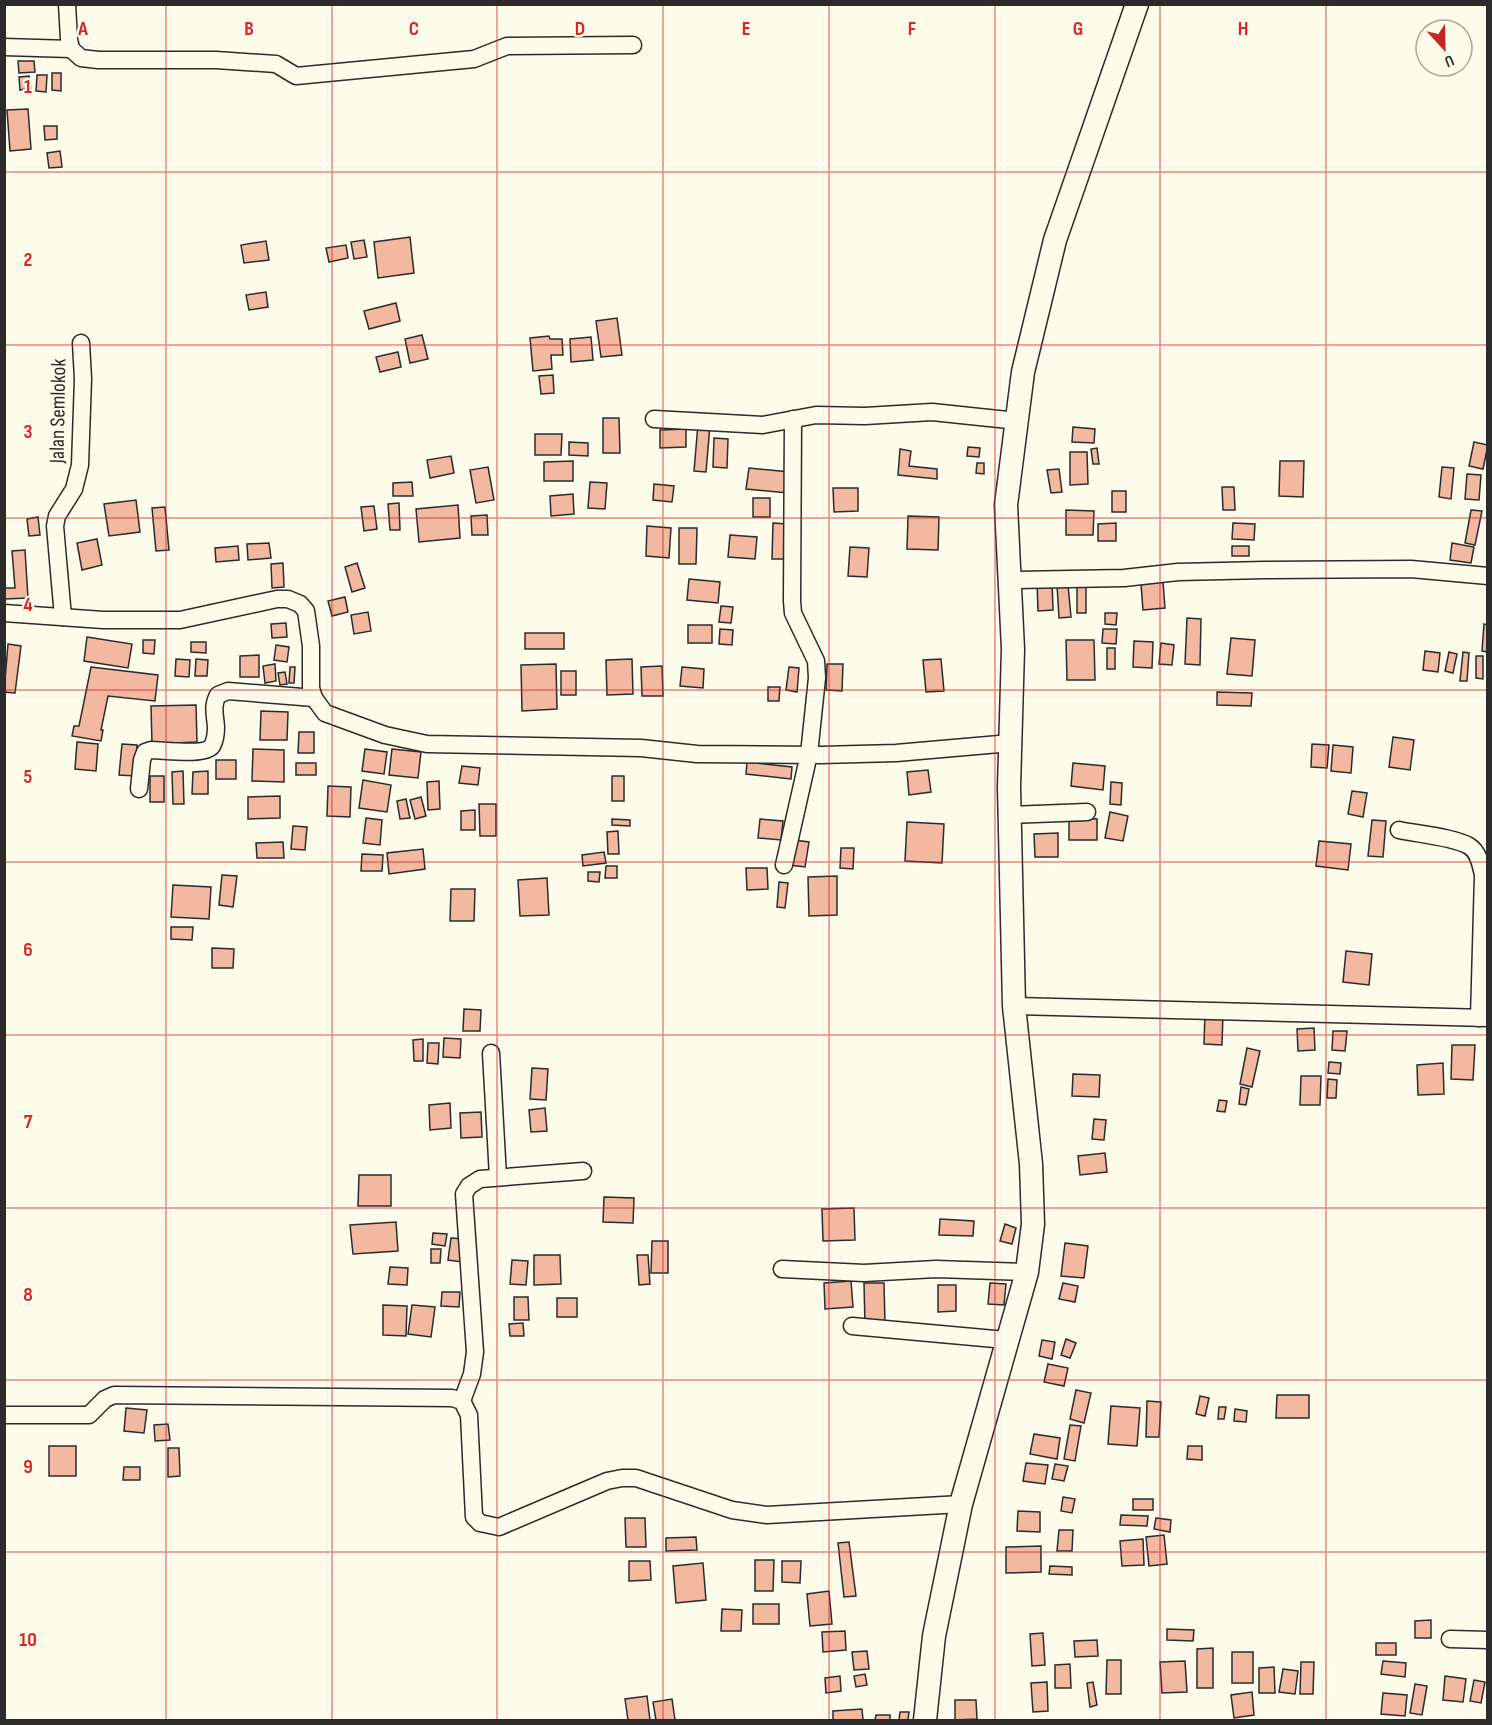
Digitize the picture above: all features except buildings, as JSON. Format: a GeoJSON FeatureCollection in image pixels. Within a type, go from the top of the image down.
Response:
{"type":"FeatureCollection","features":[{"type":"Feature","properties":{"kind":"main road"},"geometry":{"type":"LineString","coordinates":[[925,1720],[933,1636],[961,1504],[1027,1272],[1033,1224],[1031,1164],[1014,1006],[1010,815],[1013,649],[1006,505],[1023,372],[1055,240],[1137,4]]}},
{"type":"Feature","properties":{"kind":"street"},"geometry":{"type":"LineString","coordinates":[[67,4],[71,49],[81,58],[216,60],[276,64],[296,76],[474,59],[507,46],[633,45]]}},
{"type":"Feature","properties":{"kind":"street"},"geometry":{"type":"LineString","coordinates":[[4,46],[71,49]]}},
{"type":"Feature","properties":{"kind":"street","name":"Jalan Semlokok"},"geometry":{"type":"LineString","coordinates":[[63,617],[55,526],[57,516],[74,489],[80,465],[83,379],[81,343]]}},
{"type":"Feature","properties":{"kind":"street"},"geometry":{"type":"LineString","coordinates":[[654,419],[763,425],[816,415],[865,416],[932,412],[1018,421]]}},
{"type":"Feature","properties":{"kind":"street"},"geometry":{"type":"LineString","coordinates":[[784,865],[810,754],[817,678],[816,661],[793,613],[793,419]]}},
{"type":"Feature","properties":{"kind":"street"},"geometry":{"type":"LineString","coordinates":[[1010,580],[1124,578],[1178,572],[1265,570],[1411,569],[1488,576]]}},
{"type":"Feature","properties":{"kind":"street"},"geometry":{"type":"LineString","coordinates":[[4,613],[104,620],[180,620],[277,599],[288,599],[300,604],[306,611],[309,623],[312,688],[314,698],[325,713],[385,735],[427,744],[641,748],[697,754],[821,755],[896,753],[1011,743]]}},
{"type":"Feature","properties":{"kind":"street"},"geometry":{"type":"LineString","coordinates":[[139,789],[145,752],[151,750],[207,750],[213,745],[216,730],[213,704],[218,695],[228,691],[314,698]]}},
{"type":"Feature","properties":{"kind":"street"},"geometry":{"type":"LineString","coordinates":[[1010,815],[1087,812]]}},
{"type":"Feature","properties":{"kind":"street"},"geometry":{"type":"LineString","coordinates":[[1014,1006],[1483,1018],[1483,876],[1477,855],[1470,846],[1399,831]]}},
{"type":"Feature","properties":{"kind":"street"},"geometry":{"type":"LineString","coordinates":[[491,1053],[498,1178]]}},
{"type":"Feature","properties":{"kind":"street"},"geometry":{"type":"LineString","coordinates":[[462,1401],[472,1374],[475,1353],[464,1194],[469,1186],[480,1179],[583,1171]]}},
{"type":"Feature","properties":{"kind":"street"},"geometry":{"type":"LineString","coordinates":[[782,1269],[864,1273],[936,1269],[1027,1272]]}},
{"type":"Feature","properties":{"kind":"street"},"geometry":{"type":"LineString","coordinates":[[852,1326],[1006,1340]]}},
{"type":"Feature","properties":{"kind":"street"},"geometry":{"type":"LineString","coordinates":[[4,1415],[89,1414],[105,1399],[124,1394],[452,1398],[462,1401],[469,1415],[474,1517],[480,1523],[499,1527],[589,1488],[622,1478],[636,1478],[660,1484],[732,1510],[767,1515],[961,1504]]}},
{"type":"Feature","properties":{"kind":"street"},"geometry":{"type":"LineString","coordinates":[[1450,1639],[1488,1640]]}}]}
